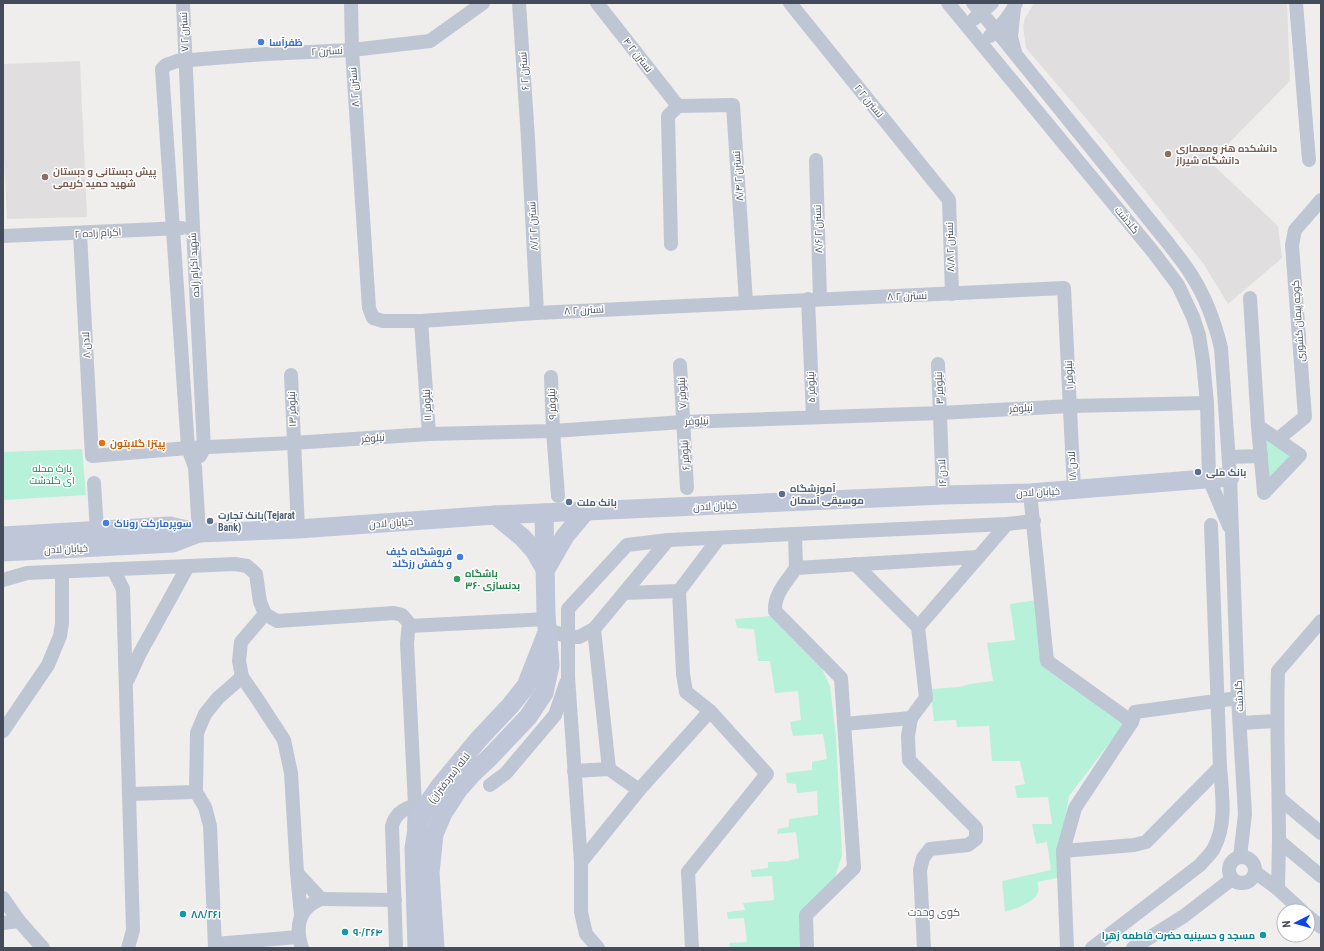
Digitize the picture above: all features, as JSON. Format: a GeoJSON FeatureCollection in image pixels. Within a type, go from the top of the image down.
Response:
{"type":"FeatureCollection","features":[{"type":"Feature","properties":{"kind":"street","name":"۷ نسترن ۲"},"geometry":{"type":"LineString","coordinates":[[183,3],[185,61]]}},
{"type":"Feature","properties":{"kind":"street","name":"۸ نسترن ۲"},"geometry":{"type":"LineString","coordinates":[[351,3],[352,50],[369,308],[373,318],[384,322],[421,321],[537,313],[746,302],[1064,288]]}},
{"type":"Feature","properties":{"kind":"street","name":"نسترن ۲"},"geometry":{"type":"LineString","coordinates":[[162,68],[172,62],[266,54],[352,50],[430,41],[483,3]]}},
{"type":"Feature","properties":{"kind":"street","name":"۶ نسترن ۲"},"geometry":{"type":"LineString","coordinates":[[519,3],[528,139]]}},
{"type":"Feature","properties":{"kind":"street","name":"۴ نسترن ۲"},"geometry":{"type":"LineString","coordinates":[[597,3],[678,106]]}},
{"type":"Feature","properties":{"kind":"street","name":"۲ نسترن ۲"},"geometry":{"type":"LineString","coordinates":[[790,3],[949,200]]}},
{"type":"Feature","properties":{"kind":"street","name":"گلدشت"},"geometry":{"type":"LineString","coordinates":[[948,3],[1154,253],[1178,285],[1193,317],[1199,335],[1207,403],[1209,479]]}},
{"type":"Feature","properties":{"kind":"street"},"geometry":{"type":"LineString","coordinates":[[967,25],[977,8],[992,3]]}},
{"type":"Feature","properties":{"kind":"street"},"geometry":{"type":"LineString","coordinates":[[1296,3],[1309,160]]}},
{"type":"Feature","properties":{"kind":"street"},"geometry":{"type":"LineString","coordinates":[[982,43],[996,30],[1015,6]]}},
{"type":"Feature","properties":{"kind":"street"},"geometry":{"type":"LineString","coordinates":[[1015,6],[1011,38],[1016,54]]}},
{"type":"Feature","properties":{"kind":"street","name":"گلدشت"},"geometry":{"type":"LineString","coordinates":[[977,8],[1016,54],[1168,243],[1192,276],[1208,307],[1216,328],[1221,348],[1230,477],[1238,698],[1245,814],[1240,857]]}},
{"type":"Feature","properties":{"kind":"street","name":"شهید اکرام زاده"},"geometry":{"type":"LineString","coordinates":[[185,61],[204,448],[195,467]]}},
{"type":"Feature","properties":{"kind":"street","name":"شهید اکرام زاده"},"geometry":{"type":"LineString","coordinates":[[162,68],[188,448],[195,467],[199,533]]}},
{"type":"Feature","properties":{"kind":"street","name":"۸/۴ نسترن ۲"},"geometry":{"type":"LineString","coordinates":[[678,106],[733,105],[746,302]]}},
{"type":"Feature","properties":{"kind":"street"},"geometry":{"type":"LineString","coordinates":[[671,244],[668,116],[678,106]]}},
{"type":"Feature","properties":{"kind":"street","name":"۸/۲ نسترن ۲"},"geometry":{"type":"LineString","coordinates":[[528,139],[537,313]]}},
{"type":"Feature","properties":{"kind":"street","name":"۸/۶ نسترن ۲"},"geometry":{"type":"LineString","coordinates":[[810,357],[814,299],[816,160]]}},
{"type":"Feature","properties":{"kind":"street","name":"۸/۸ نسترن ۲"},"geometry":{"type":"LineString","coordinates":[[949,200],[952,294]]}},
{"type":"Feature","properties":{"kind":"street","name":"کوچه پیمان کشوری"},"geometry":{"type":"LineString","coordinates":[[1278,440],[1305,417],[1292,245],[1295,230],[1321,200]]}},
{"type":"Feature","properties":{"kind":"street","name":"۲ اکرام زاده"},"geometry":{"type":"LineString","coordinates":[[3,236],[80,234],[192,228]]}},
{"type":"Feature","properties":{"kind":"street","name":"۸ لادن"},"geometry":{"type":"LineString","coordinates":[[80,234],[92,456]]}},
{"type":"Feature","properties":{"kind":"street"},"geometry":{"type":"LineString","coordinates":[[1154,253],[1168,243]]}},
{"type":"Feature","properties":{"kind":"street","name":"۱ نیلوفر"},"geometry":{"type":"LineString","coordinates":[[1064,288],[1071,442]]}},
{"type":"Feature","properties":{"kind":"street"},"geometry":{"type":"LineString","coordinates":[[1250,298],[1258,426],[1260,456],[1264,493],[1300,455],[1258,426]]}},
{"type":"Feature","properties":{"kind":"street","name":"۱۱ نیلوفر"},"geometry":{"type":"LineString","coordinates":[[421,321],[429,434]]}},
{"type":"Feature","properties":{"kind":"street","name":"۵ نیلوفر"},"geometry":{"type":"LineString","coordinates":[[810,357],[813,417]]}},
{"type":"Feature","properties":{"kind":"street","name":"۳ نیلوفر"},"geometry":{"type":"LineString","coordinates":[[938,364],[942,450]]}},
{"type":"Feature","properties":{"kind":"street","name":"۷ نیلوفر"},"geometry":{"type":"LineString","coordinates":[[680,365],[683,422]]}},
{"type":"Feature","properties":{"kind":"street","name":"۱۳ نیلوفر"},"geometry":{"type":"LineString","coordinates":[[291,375],[298,529]]}},
{"type":"Feature","properties":{"kind":"street","name":"۹ نیلوفر"},"geometry":{"type":"LineString","coordinates":[[551,377],[558,496]]}},
{"type":"Feature","properties":{"kind":"street","name":"نیلوفر"},"geometry":{"type":"LineString","coordinates":[[92,456],[188,448],[429,434],[553,431],[683,422],[940,413],[1070,406],[1207,403]]}},
{"type":"Feature","properties":{"kind":"street","name":"۶ نیلوفر"},"geometry":{"type":"LineString","coordinates":[[683,422],[687,488]]}},
{"type":"Feature","properties":{"kind":"street","name":"۱۸ لادن"},"geometry":{"type":"LineString","coordinates":[[1071,442],[1074,490]]}},
{"type":"Feature","properties":{"kind":"street","name":"۱۶ لادن"},"geometry":{"type":"LineString","coordinates":[[942,450],[943,495]]}},
{"type":"Feature","properties":{"kind":"street"},"geometry":{"type":"LineString","coordinates":[[1229,457],[1260,456]]}},
{"type":"Feature","properties":{"kind":"street","name":"خیابان لادن"},"geometry":{"type":"LineString","coordinates":[[3,536],[170,526],[199,533],[298,529],[495,515],[943,495],[1030,493],[1230,477]]}},
{"type":"Feature","properties":{"kind":"street"},"geometry":{"type":"LineString","coordinates":[[1209,479],[1232,535]]}},
{"type":"Feature","properties":{"kind":"street"},"geometry":{"type":"LineString","coordinates":[[94,483],[97,531]]}},
{"type":"Feature","properties":{"kind":"street"},"geometry":{"type":"LineString","coordinates":[[1030,493],[1047,661],[1132,722]]}},
{"type":"Feature","properties":{"kind":"street"},"geometry":{"type":"LineString","coordinates":[[545,570],[564,536],[586,511]]}},
{"type":"Feature","properties":{"kind":"street","name":"لاله (سردفتران)"},"geometry":{"type":"LineString","coordinates":[[428,808],[458,790],[528,717],[544,693],[550,665],[547,621],[544,513]]}},
{"type":"Feature","properties":{"kind":"street"},"geometry":{"type":"LineString","coordinates":[[495,515],[522,537],[534,550],[545,570]]}},
{"type":"Feature","properties":{"kind":"street"},"geometry":{"type":"LineString","coordinates":[[598,948],[586,934],[581,912],[581,862],[568,677],[568,609],[627,545],[668,540],[1007,524],[1034,521]]}},
{"type":"Feature","properties":{"kind":"street"},"geometry":{"type":"LineString","coordinates":[[918,626],[1007,524]]}},
{"type":"Feature","properties":{"kind":"street"},"geometry":{"type":"LineString","coordinates":[[1092,948],[1200,865],[1214,849],[1219,836],[1223,812],[1217,701],[1211,525]]}},
{"type":"Feature","properties":{"kind":"street","name":"خیابان لادن"},"geometry":{"type":"LineString","coordinates":[[3,552],[173,543],[199,533]]}},
{"type":"Feature","properties":{"kind":"street"},"geometry":{"type":"LineString","coordinates":[[795,534],[796,568],[780,590],[774,602],[775,611],[841,678],[854,868],[806,915],[807,948]]}},
{"type":"Feature","properties":{"kind":"street"},"geometry":{"type":"LineString","coordinates":[[692,948],[688,872],[767,774],[710,711],[686,692],[683,674],[679,591],[719,538]]}},
{"type":"Feature","properties":{"kind":"street"},"geometry":{"type":"LineString","coordinates":[[409,624],[547,621],[569,637],[579,637],[594,629],[668,540]]}},
{"type":"Feature","properties":{"kind":"street"},"geometry":{"type":"LineString","coordinates":[[796,568],[978,557]]}},
{"type":"Feature","properties":{"kind":"street"},"geometry":{"type":"LineString","coordinates":[[3,580],[27,573],[235,564],[247,566],[256,574],[260,602],[265,614],[277,621],[394,613],[402,615],[409,624],[407,643],[428,808],[401,811],[392,826],[396,948]]}},
{"type":"Feature","properties":{"kind":"street"},"geometry":{"type":"LineString","coordinates":[[855,564],[918,626],[926,698],[911,718],[908,736],[909,760],[976,828],[976,839],[968,845],[930,849],[923,858],[920,870],[924,948]]}},
{"type":"Feature","properties":{"kind":"street"},"geometry":{"type":"LineString","coordinates":[[126,683],[140,653],[188,566]]}},
{"type":"Feature","properties":{"kind":"street"},"geometry":{"type":"LineString","coordinates":[[113,569],[124,589],[133,930],[128,948]]}},
{"type":"Feature","properties":{"kind":"street"},"geometry":{"type":"LineString","coordinates":[[3,732],[48,665],[60,636],[62,623],[62,572]]}},
{"type":"Feature","properties":{"kind":"street"},"geometry":{"type":"LineString","coordinates":[[624,593],[679,591]]}},
{"type":"Feature","properties":{"kind":"street"},"geometry":{"type":"LineString","coordinates":[[242,677],[218,698],[205,714],[197,733],[196,792],[205,807],[210,826],[215,946],[300,943],[301,915],[291,773],[284,740],[242,677],[238,661],[241,642],[265,614]]}},
{"type":"Feature","properties":{"kind":"street","name":"لاله (سردفتران)"},"geometry":{"type":"LineString","coordinates":[[417,948],[414,848],[418,823],[440,786],[526,686],[547,621]]}},
{"type":"Feature","properties":{"kind":"street"},"geometry":{"type":"LineString","coordinates":[[1278,889],[1279,798],[1276,721],[1278,671],[1321,621]]}},
{"type":"Feature","properties":{"kind":"street"},"geometry":{"type":"LineString","coordinates":[[594,629],[609,769]]}},
{"type":"Feature","properties":{"kind":"street"},"geometry":{"type":"LineString","coordinates":[[490,785],[506,773],[556,714],[568,677]]}},
{"type":"Feature","properties":{"kind":"street"},"geometry":{"type":"LineString","coordinates":[[1067,948],[1063,851],[1076,808],[1132,722],[1135,712],[1238,698]]}},
{"type":"Feature","properties":{"kind":"street"},"geometry":{"type":"LineString","coordinates":[[581,862],[639,790],[710,711]]}},
{"type":"Feature","properties":{"kind":"street"},"geometry":{"type":"LineString","coordinates":[[844,724],[911,718]]}},
{"type":"Feature","properties":{"kind":"street"},"geometry":{"type":"LineString","coordinates":[[1240,722],[1276,721]]}},
{"type":"Feature","properties":{"kind":"street"},"geometry":{"type":"LineString","coordinates":[[490,757],[506,773]]}},
{"type":"Feature","properties":{"kind":"street"},"geometry":{"type":"LineString","coordinates":[[1063,851],[1134,846],[1146,842],[1220,767]]}},
{"type":"Feature","properties":{"kind":"street"},"geometry":{"type":"LineString","coordinates":[[574,771],[609,769],[639,790]]}},
{"type":"Feature","properties":{"kind":"street"},"geometry":{"type":"LineString","coordinates":[[129,794],[196,792]]}},
{"type":"Feature","properties":{"kind":"street"},"geometry":{"type":"LineString","coordinates":[[1279,798],[1321,833]]}},
{"type":"Feature","properties":{"kind":"street","name":"لاله (سردفتران)"},"geometry":{"type":"LineString","coordinates":[[428,808],[434,834],[430,873],[434,948]]}},
{"type":"Feature","properties":{"kind":"street"},"geometry":{"type":"LineString","coordinates":[[1278,840],[1321,876]]}},
{"type":"Feature","properties":{"kind":"street"},"geometry":{"type":"LineString","coordinates":[[1240,857],[1248,858],[1251,861],[1255,868],[1255,872],[1247,882],[1239,883],[1232,879],[1228,871],[1230,863],[1236,858],[1240,857]]}},
{"type":"Feature","properties":{"kind":"street"},"geometry":{"type":"LineString","coordinates":[[1255,872],[1278,889],[1293,903]]}},
{"type":"Feature","properties":{"kind":"street"},"geometry":{"type":"LineString","coordinates":[[297,873],[321,899]]}},
{"type":"Feature","properties":{"kind":"street"},"geometry":{"type":"LineString","coordinates":[[1133,948],[1184,916],[1232,879]]}},
{"type":"Feature","properties":{"kind":"street"},"geometry":{"type":"LineString","coordinates":[[3,898],[19,921],[43,948]]}},
{"type":"Feature","properties":{"kind":"street"},"geometry":{"type":"LineString","coordinates":[[301,915],[309,905],[321,899],[395,900]]}},
{"type":"Feature","properties":{"kind":"street"},"geometry":{"type":"LineString","coordinates":[[3,923],[19,921]]}},
{"type":"Feature","properties":{"kind":"shaded area","name":"دانشکده هنر‌ ومعماری دانشگاه شیراز"},"geometry":{"type":"Polygon","coordinates":[[[1034,3],[1287,3],[1290,81],[1227,145],[1212,164],[1278,226],[1282,258],[1228,304],[1203,263],[1101,136],[1026,48],[1023,26],[1025,18],[1034,3]]]}},
{"type":"Feature","properties":{"kind":"shaded area","name":"پیش دبستانی و دبستان شهید حمید کریمی"},"geometry":{"type":"Polygon","coordinates":[[[80,61],[87,217],[7,219],[3,138],[3,64],[80,61]]]}},
{"type":"Feature","properties":{"kind":"green space"},"geometry":{"type":"Polygon","coordinates":[[[1263,436],[1293,456],[1267,482],[1263,436]]]}},
{"type":"Feature","properties":{"kind":"green space","name":"پارک محله ای گلدشت"},"geometry":{"type":"Polygon","coordinates":[[[82,449],[86,495],[3,500],[3,452],[82,449]]]}},
{"type":"Feature","properties":{"kind":"green space"},"geometry":{"type":"Polygon","coordinates":[[[1037,600],[1041,663],[1124,724],[1069,796],[1060,846],[1061,877],[1037,882],[1038,891],[1033,899],[1024,905],[1005,912],[1002,881],[1051,870],[1047,842],[1036,844],[1032,824],[1052,824],[1048,797],[1017,798],[1015,786],[1025,784],[1020,761],[992,761],[989,726],[957,727],[956,720],[934,721],[930,689],[960,687],[993,681],[987,643],[1015,640],[1010,604],[1037,600]]]}},
{"type":"Feature","properties":{"kind":"green space"},"geometry":{"type":"Polygon","coordinates":[[[773,616],[783,629],[819,663],[830,686],[836,737],[842,856],[834,879],[801,912],[804,948],[730,948],[729,943],[747,942],[744,918],[728,919],[727,912],[745,910],[743,903],[774,900],[772,876],[752,877],[751,870],[768,868],[768,862],[788,861],[799,858],[796,832],[777,834],[778,829],[789,827],[789,819],[818,815],[817,791],[797,793],[796,784],[787,783],[786,773],[812,770],[812,762],[827,759],[823,734],[793,736],[790,722],[801,720],[798,691],[775,693],[770,661],[758,661],[754,629],[737,628],[735,619],[773,616]]]}},
{"type":"Feature","properties":{"kind":"place","name":"ظفرآسا"},"geometry":{"type":"Point","coordinates":[261,42]}},
{"type":"Feature","properties":{"kind":"place","name":"دانشکده هنر‌ ومعماری دانشگاه شیراز"},"geometry":{"type":"Point","coordinates":[1168,154]}},
{"type":"Feature","properties":{"kind":"place","name":"پیش دبستانی و دبستان شهید حمید کریمی"},"geometry":{"type":"Point","coordinates":[45,177]}},
{"type":"Feature","properties":{"kind":"place","name":"پیتزا گلابتون"},"geometry":{"type":"Point","coordinates":[102,443]}},
{"type":"Feature","properties":{"kind":"place","name":"بانک ملی"},"geometry":{"type":"Point","coordinates":[1198,472]}},
{"type":"Feature","properties":{"kind":"place","name":"آموزشگاه موسیقی آسمان"},"geometry":{"type":"Point","coordinates":[782,494]}},
{"type":"Feature","properties":{"kind":"place","name":"بانک ملت"},"geometry":{"type":"Point","coordinates":[569,502]}},
{"type":"Feature","properties":{"kind":"place","name":"بانک تجارت(Tejarat Bank)"},"geometry":{"type":"Point","coordinates":[210,521]}},
{"type":"Feature","properties":{"kind":"place","name":"سوپرمارکت روناک"},"geometry":{"type":"Point","coordinates":[106,523]}},
{"type":"Feature","properties":{"kind":"place","name":"فروشگاه کیف و کفش رزگلد"},"geometry":{"type":"Point","coordinates":[460,557]}},
{"type":"Feature","properties":{"kind":"place","name":"باشگاه بدنسازی ۳۶۰"},"geometry":{"type":"Point","coordinates":[457,579]}},
{"type":"Feature","properties":{"kind":"place","name":"۸۸/۲۶۱"},"geometry":{"type":"Point","coordinates":[183,914]}},
{"type":"Feature","properties":{"kind":"place","name":"۹۰/۲۶۴"},"geometry":{"type":"Point","coordinates":[345,932]}},
{"type":"Feature","properties":{"kind":"place","name":"مسجد و حسینیه حضرت فاطمه زهرا"},"geometry":{"type":"Point","coordinates":[1263,935]}},
{"type":"Feature","properties":{"kind":"district","name":"کوی وحدت"},"geometry":{"type":"Point","coordinates":[934,912]}}]}
